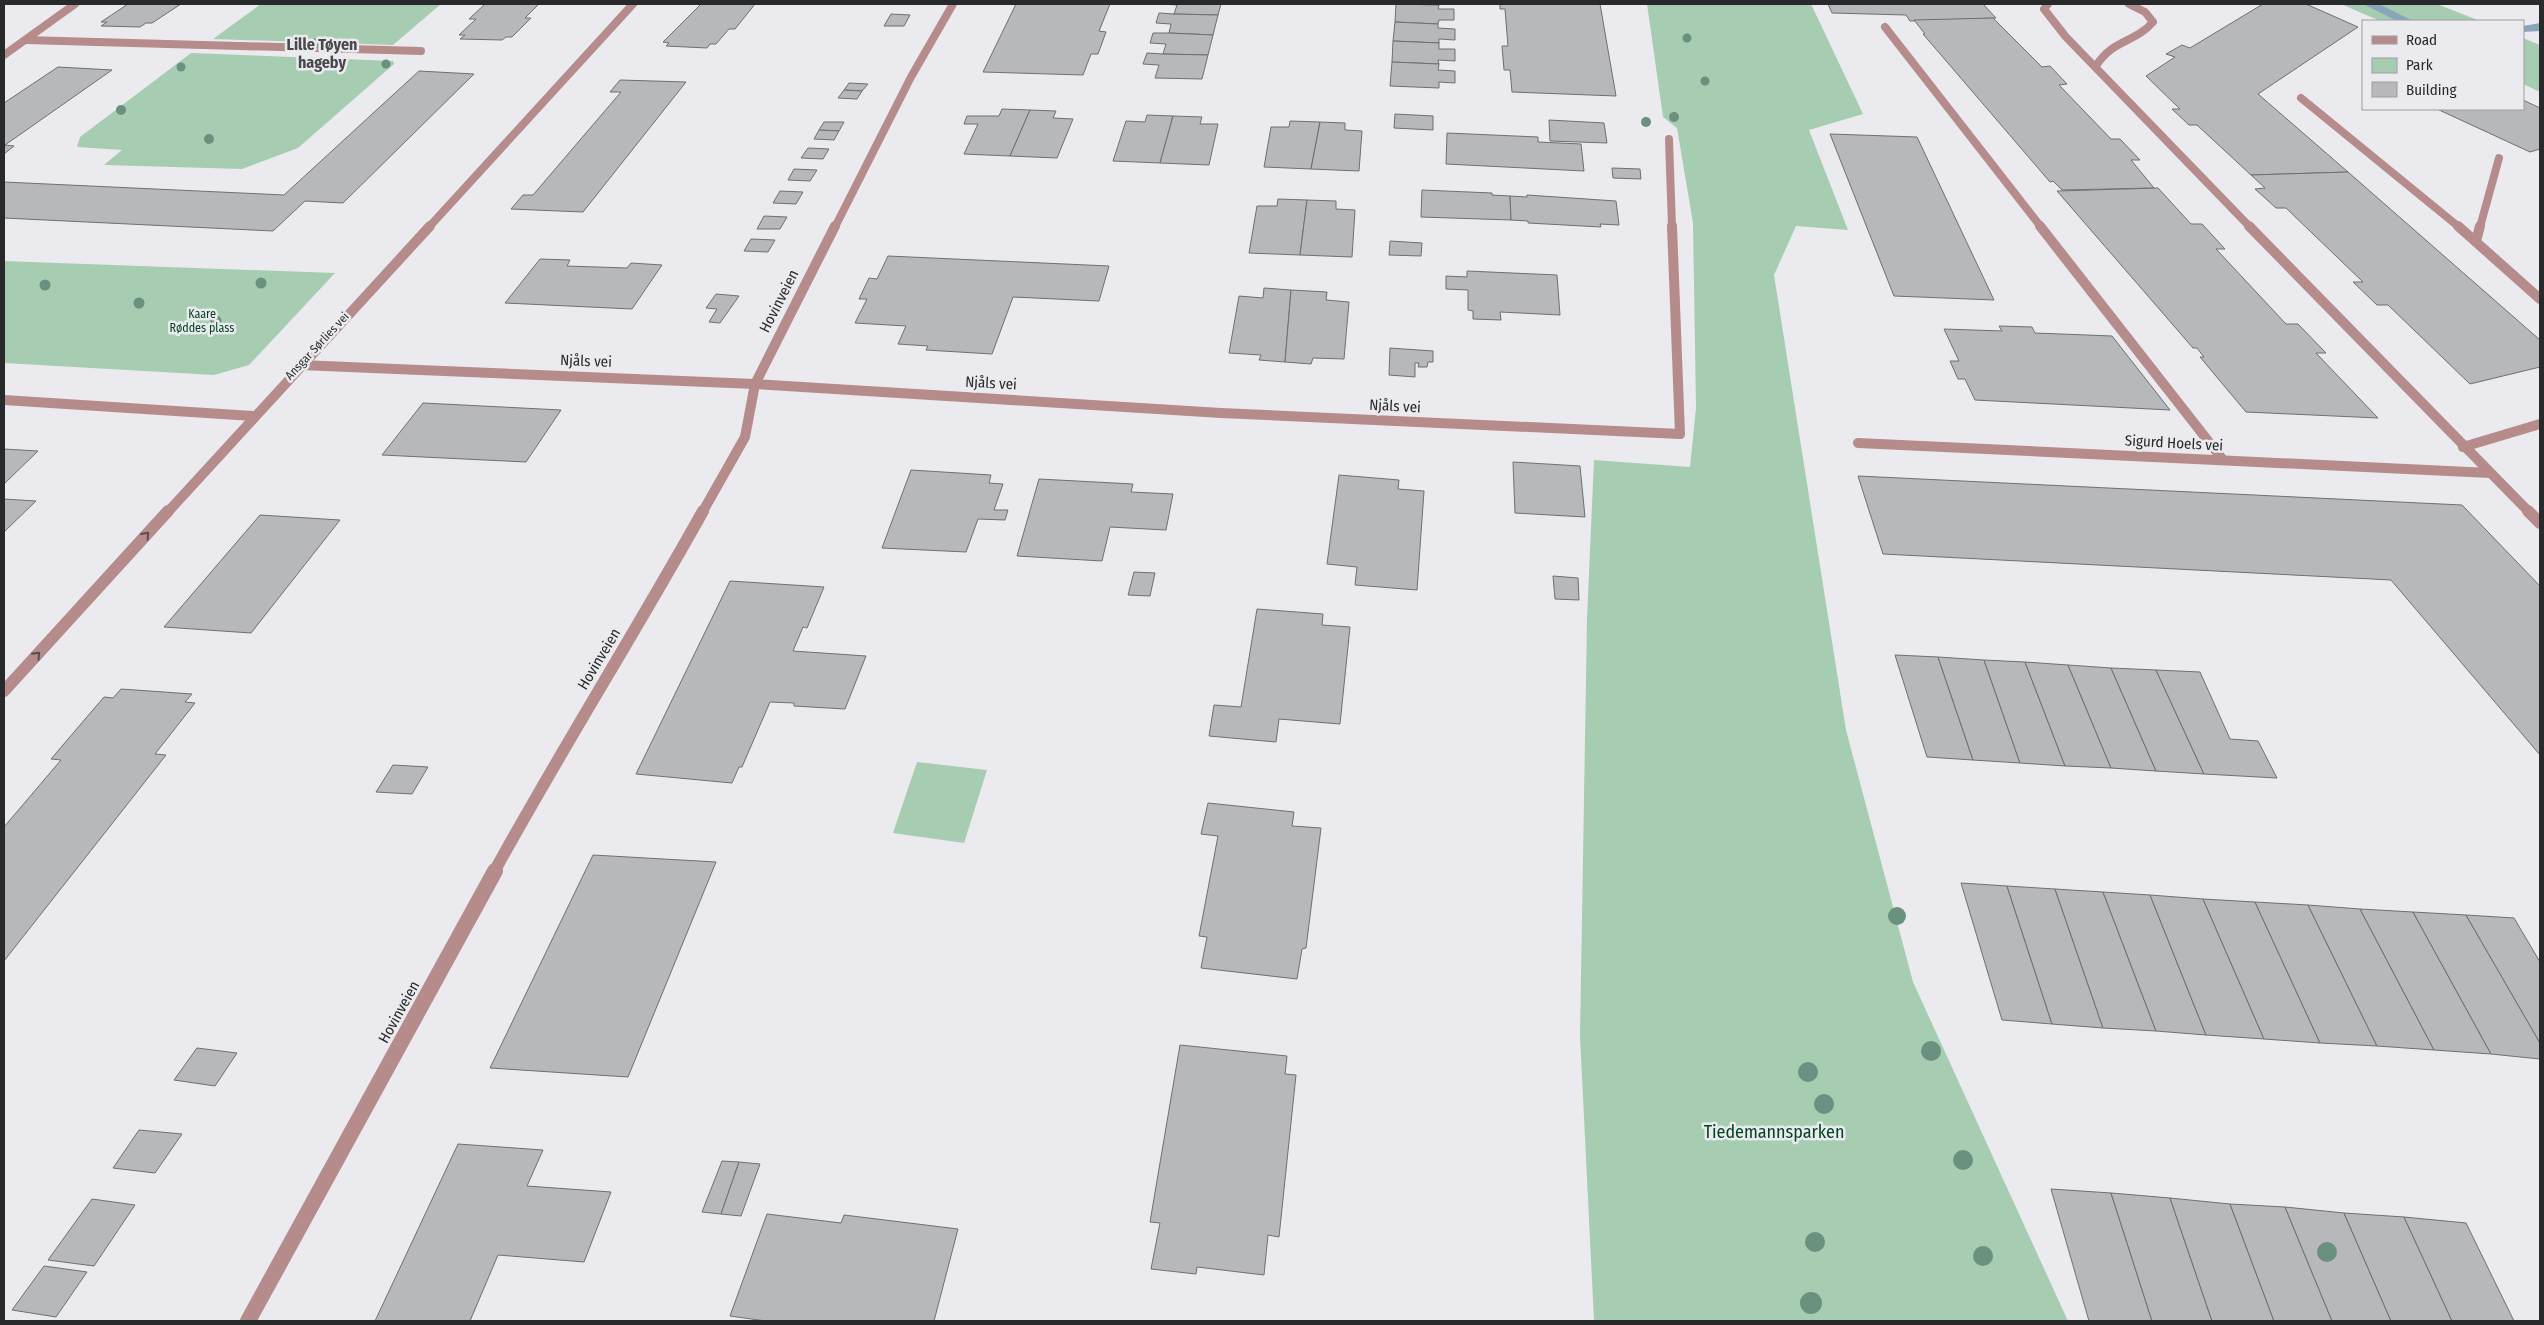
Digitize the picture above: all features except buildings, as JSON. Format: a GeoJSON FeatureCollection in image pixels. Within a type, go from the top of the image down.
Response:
{"type":"FeatureCollection","features":[{"type":"Feature","properties":{"kind":"street"},"geometry":{"type":"LineString","coordinates":[[4,55],[76,4]]}},
{"type":"Feature","properties":{"kind":"street","name":"Ansgar Sørlies vei"},"geometry":{"type":"LineString","coordinates":[[4,691],[253,416],[633,4]]}},
{"type":"Feature","properties":{"kind":"street","name":"Hovinveien"},"geometry":{"type":"LineString","coordinates":[[248,1321],[544,781],[645,614],[744,437],[755,384],[911,77],[953,4]]}},
{"type":"Feature","properties":{"kind":"street"},"geometry":{"type":"LineString","coordinates":[[2048,4],[2044,9],[2048,17],[2462,447],[2490,472],[2540,523]]}},
{"type":"Feature","properties":{"kind":"street"},"geometry":{"type":"LineString","coordinates":[[2096,66],[2102,54],[2114,44],[2144,31],[2152,24],[2153,22],[2145,12],[2129,4]]}},
{"type":"Feature","properties":{"kind":"street"},"geometry":{"type":"LineString","coordinates":[[1885,27],[2224,460]]}},
{"type":"Feature","properties":{"kind":"street"},"geometry":{"type":"LineString","coordinates":[[26,40],[421,51]]}},
{"type":"Feature","properties":{"kind":"street"},"geometry":{"type":"LineString","coordinates":[[2301,98],[2476,241],[2540,299]]}},
{"type":"Feature","properties":{"kind":"street","name":"Njåls vei"},"geometry":{"type":"LineString","coordinates":[[300,365],[755,384],[1221,413],[1680,434],[1669,139]]}},
{"type":"Feature","properties":{"kind":"street"},"geometry":{"type":"LineString","coordinates":[[2476,241],[2499,158]]}},
{"type":"Feature","properties":{"kind":"street"},"geometry":{"type":"LineString","coordinates":[[4,400],[253,416]]}},
{"type":"Feature","properties":{"kind":"street"},"geometry":{"type":"LineString","coordinates":[[2462,447],[2540,424]]}},
{"type":"Feature","properties":{"kind":"street","name":"Sigurd Hoels vei"},"geometry":{"type":"LineString","coordinates":[[1858,442],[2490,472]]}},
{"type":"Feature","properties":{"kind":"green space"},"geometry":{"type":"Polygon","coordinates":[[[261,4],[441,4],[393,45],[213,39],[261,4]]]}},
{"type":"Feature","properties":{"kind":"green space","name":"Tiedemannsparken"},"geometry":{"type":"Polygon","coordinates":[[[1647,4],[1811,4],[1863,114],[1809,130],[1848,230],[1796,226],[1774,275],[1846,730],[1913,982],[2068,1321],[1594,1321],[1580,1036],[1587,619],[1594,460],[1690,467],[1696,408],[1693,223],[1677,128],[1663,117],[1647,4]]]}},
{"type":"Feature","properties":{"kind":"green space"},"geometry":{"type":"Polygon","coordinates":[[[2341,4],[2437,4],[2477,20],[2378,20],[2341,4]]]}},
{"type":"Feature","properties":{"kind":"green space"},"geometry":{"type":"Polygon","coordinates":[[[2524,38],[2540,45],[2540,92],[2524,84],[2524,38]]]}},
{"type":"Feature","properties":{"kind":"green space"},"geometry":{"type":"Polygon","coordinates":[[[191,53],[393,61],[394,64],[298,148],[242,169],[104,165],[122,150],[77,147],[80,137],[191,53]]]}},
{"type":"Feature","properties":{"kind":"green space","name":"Kaare Røddes plass"},"geometry":{"type":"Polygon","coordinates":[[[4,261],[335,273],[249,365],[214,375],[4,363],[4,261]]]}},
{"type":"Feature","properties":{"kind":"green space"},"geometry":{"type":"Polygon","coordinates":[[[917,762],[987,770],[964,843],[893,833],[917,762]]]}},
{"type":"Feature","properties":{"kind":"waterway"},"geometry":{"type":"LineString","coordinates":[[2369,4],[2405,20]]}},
{"type":"Feature","properties":{"kind":"waterway"},"geometry":{"type":"LineString","coordinates":[[2526,29],[2540,27]]}},
{"type":"Feature","properties":{"kind":"district","name":"Lille Tøyen hageby"},"geometry":{"type":"Point","coordinates":[322,53]}}]}
